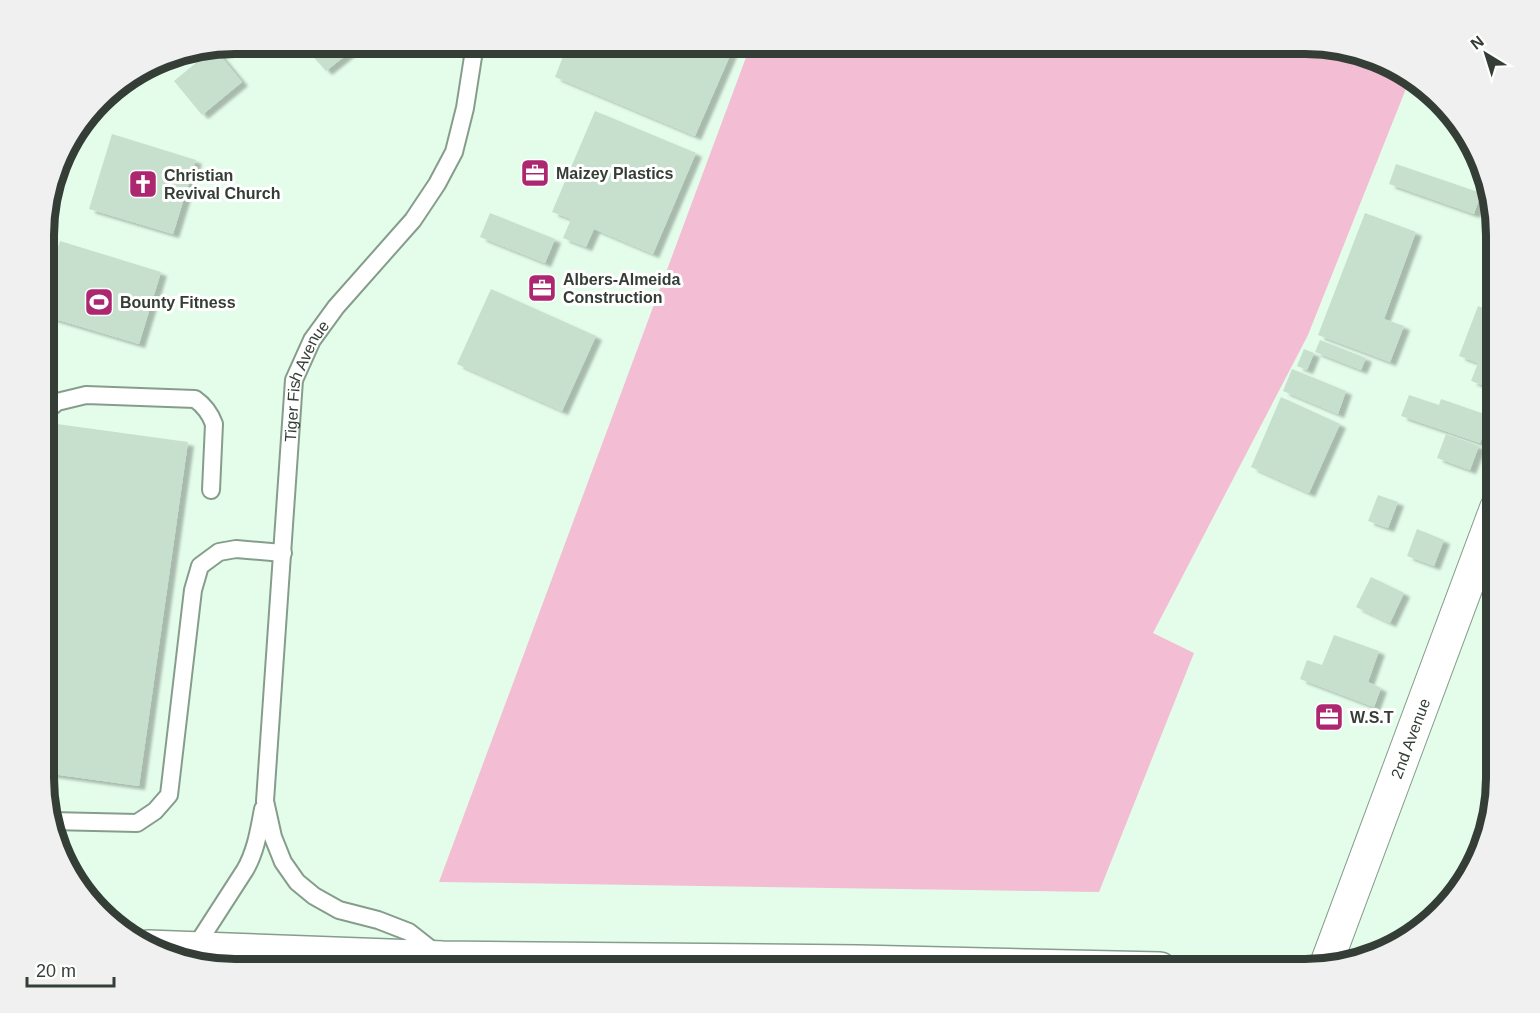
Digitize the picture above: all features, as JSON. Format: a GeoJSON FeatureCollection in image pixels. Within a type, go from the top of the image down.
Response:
{"type":"FeatureCollection","features":[{"type":"Feature","properties":{"kind":"main road"},"geometry":{"type":"LineString","coordinates":[[175,948],[451,959]]}},
{"type":"Feature","properties":{"kind":"street","name":"2nd Avenue"},"geometry":{"type":"LineString","coordinates":[[1329,957],[1486,535]]}},
{"type":"Feature","properties":{"kind":"lane","name":"Tiger Fish Avenue"},"geometry":{"type":"LineString","coordinates":[[268,766],[294,380],[312,340],[336,307],[413,220],[437,184],[454,152],[465,108],[473,54]]}},
{"type":"Feature","properties":{"kind":"lane"},"geometry":{"type":"LineString","coordinates":[[54,404],[86,395],[195,399],[211,414],[214,424],[211,490]]}},
{"type":"Feature","properties":{"kind":"lane"},"geometry":{"type":"LineString","coordinates":[[59,821],[137,823],[155,811],[169,795],[193,590],[200,566],[219,552],[236,549],[283,553]]}},
{"type":"Feature","properties":{"kind":"lane"},"geometry":{"type":"LineString","coordinates":[[194,949],[252,858],[259,833],[268,766]]}},
{"type":"Feature","properties":{"kind":"lane"},"geometry":{"type":"LineString","coordinates":[[268,766],[265,801],[273,837],[283,862],[297,882],[314,896],[339,910],[378,920],[409,932],[442,958]]}},
{"type":"Feature","properties":{"kind":"shaded area"},"geometry":{"type":"Polygon","coordinates":[[[747,54],[1305,54],[1352,60],[1385,73],[1407,86],[1308,335],[1153,633],[1194,653],[1099,892],[439,882],[747,54]]]}},
{"type":"Feature","properties":{"kind":"building"},"geometry":{"type":"Polygon","coordinates":[[[219,54],[242,82],[202,115],[174,81],[204,57],[219,54]]]}},
{"type":"Feature","properties":{"kind":"building"},"geometry":{"type":"Polygon","coordinates":[[[311,54],[347,54],[326,71],[311,54]]]}},
{"type":"Feature","properties":{"kind":"building"},"geometry":{"type":"Polygon","coordinates":[[[564,54],[571,57],[572,54],[731,54],[695,136],[555,77],[564,54]]]}},
{"type":"Feature","properties":{"kind":"building"},"geometry":{"type":"Polygon","coordinates":[[[595,111],[696,153],[653,254],[594,229],[586,247],[563,238],[571,219],[552,212],[595,111]]]}},
{"type":"Feature","properties":{"kind":"building","name":"Christian Revival Church"},"geometry":{"type":"Polygon","coordinates":[[[112,134],[196,160],[173,234],[89,209],[112,134]]]}},
{"type":"Feature","properties":{"kind":"building"},"geometry":{"type":"Polygon","coordinates":[[[1396,164],[1481,193],[1474,214],[1389,184],[1396,164]]]}},
{"type":"Feature","properties":{"kind":"building"},"geometry":{"type":"Polygon","coordinates":[[[490,213],[555,239],[545,263],[480,237],[490,213]]]}},
{"type":"Feature","properties":{"kind":"building"},"geometry":{"type":"Polygon","coordinates":[[[1365,213],[1416,232],[1384,319],[1404,326],[1390,362],[1318,335],[1365,213]]]}},
{"type":"Feature","properties":{"kind":"building","name":"Bounty Fitness"},"geometry":{"type":"Polygon","coordinates":[[[60,241],[161,272],[139,344],[54,319],[54,260],[60,241]]]}},
{"type":"Feature","properties":{"kind":"building"},"geometry":{"type":"Polygon","coordinates":[[[491,289],[596,336],[562,411],[457,364],[491,289]]]}},
{"type":"Feature","properties":{"kind":"building"},"geometry":{"type":"Polygon","coordinates":[[[1478,306],[1486,309],[1486,386],[1471,381],[1478,363],[1459,356],[1478,306]]]}},
{"type":"Feature","properties":{"kind":"building"},"geometry":{"type":"Polygon","coordinates":[[[1320,340],[1366,358],[1361,370],[1315,352],[1320,340]]]}},
{"type":"Feature","properties":{"kind":"building"},"geometry":{"type":"Polygon","coordinates":[[[1304,349],[1314,353],[1307,370],[1297,366],[1304,349]]]}},
{"type":"Feature","properties":{"kind":"building"},"geometry":{"type":"Polygon","coordinates":[[[1292,369],[1346,391],[1338,414],[1283,391],[1292,369]]]}},
{"type":"Feature","properties":{"kind":"building"},"geometry":{"type":"Polygon","coordinates":[[[1409,395],[1439,405],[1441,399],[1486,415],[1486,427],[1480,443],[1401,416],[1409,395]]]}},
{"type":"Feature","properties":{"kind":"building"},"geometry":{"type":"Polygon","coordinates":[[[1281,397],[1340,424],[1309,493],[1251,467],[1281,397]]]}},
{"type":"Feature","properties":{"kind":"building"},"geometry":{"type":"Polygon","coordinates":[[[57,424],[188,442],[139,786],[54,774],[54,445],[57,424]]]}},
{"type":"Feature","properties":{"kind":"building"},"geometry":{"type":"Polygon","coordinates":[[[1446,434],[1479,446],[1470,470],[1437,458],[1446,434]]]}},
{"type":"Feature","properties":{"kind":"building"},"geometry":{"type":"Polygon","coordinates":[[[1378,495],[1398,502],[1388,528],[1368,521],[1378,495]]]}},
{"type":"Feature","properties":{"kind":"building"},"geometry":{"type":"Polygon","coordinates":[[[1417,529],[1444,540],[1434,566],[1407,556],[1417,529]]]}},
{"type":"Feature","properties":{"kind":"building"},"geometry":{"type":"Polygon","coordinates":[[[1371,577],[1404,593],[1390,623],[1356,607],[1371,577]]]}},
{"type":"Feature","properties":{"kind":"building"},"geometry":{"type":"Polygon","coordinates":[[[1334,635],[1379,651],[1368,682],[1381,688],[1374,707],[1300,679],[1307,660],[1322,665],[1334,635]]]}},
{"type":"Feature","properties":{"kind":"place","name":"Maizey Plastics"},"geometry":{"type":"Point","coordinates":[535,173]}},
{"type":"Feature","properties":{"kind":"place","name":"Christian Revival Church"},"geometry":{"type":"Point","coordinates":[143,184]}},
{"type":"Feature","properties":{"kind":"place","name":"Albers-Almeida Construction"},"geometry":{"type":"Point","coordinates":[542,288]}},
{"type":"Feature","properties":{"kind":"place","name":"Bounty Fitness"},"geometry":{"type":"Point","coordinates":[99,302]}},
{"type":"Feature","properties":{"kind":"place","name":"W.S.T"},"geometry":{"type":"Point","coordinates":[1329,717]}}]}
